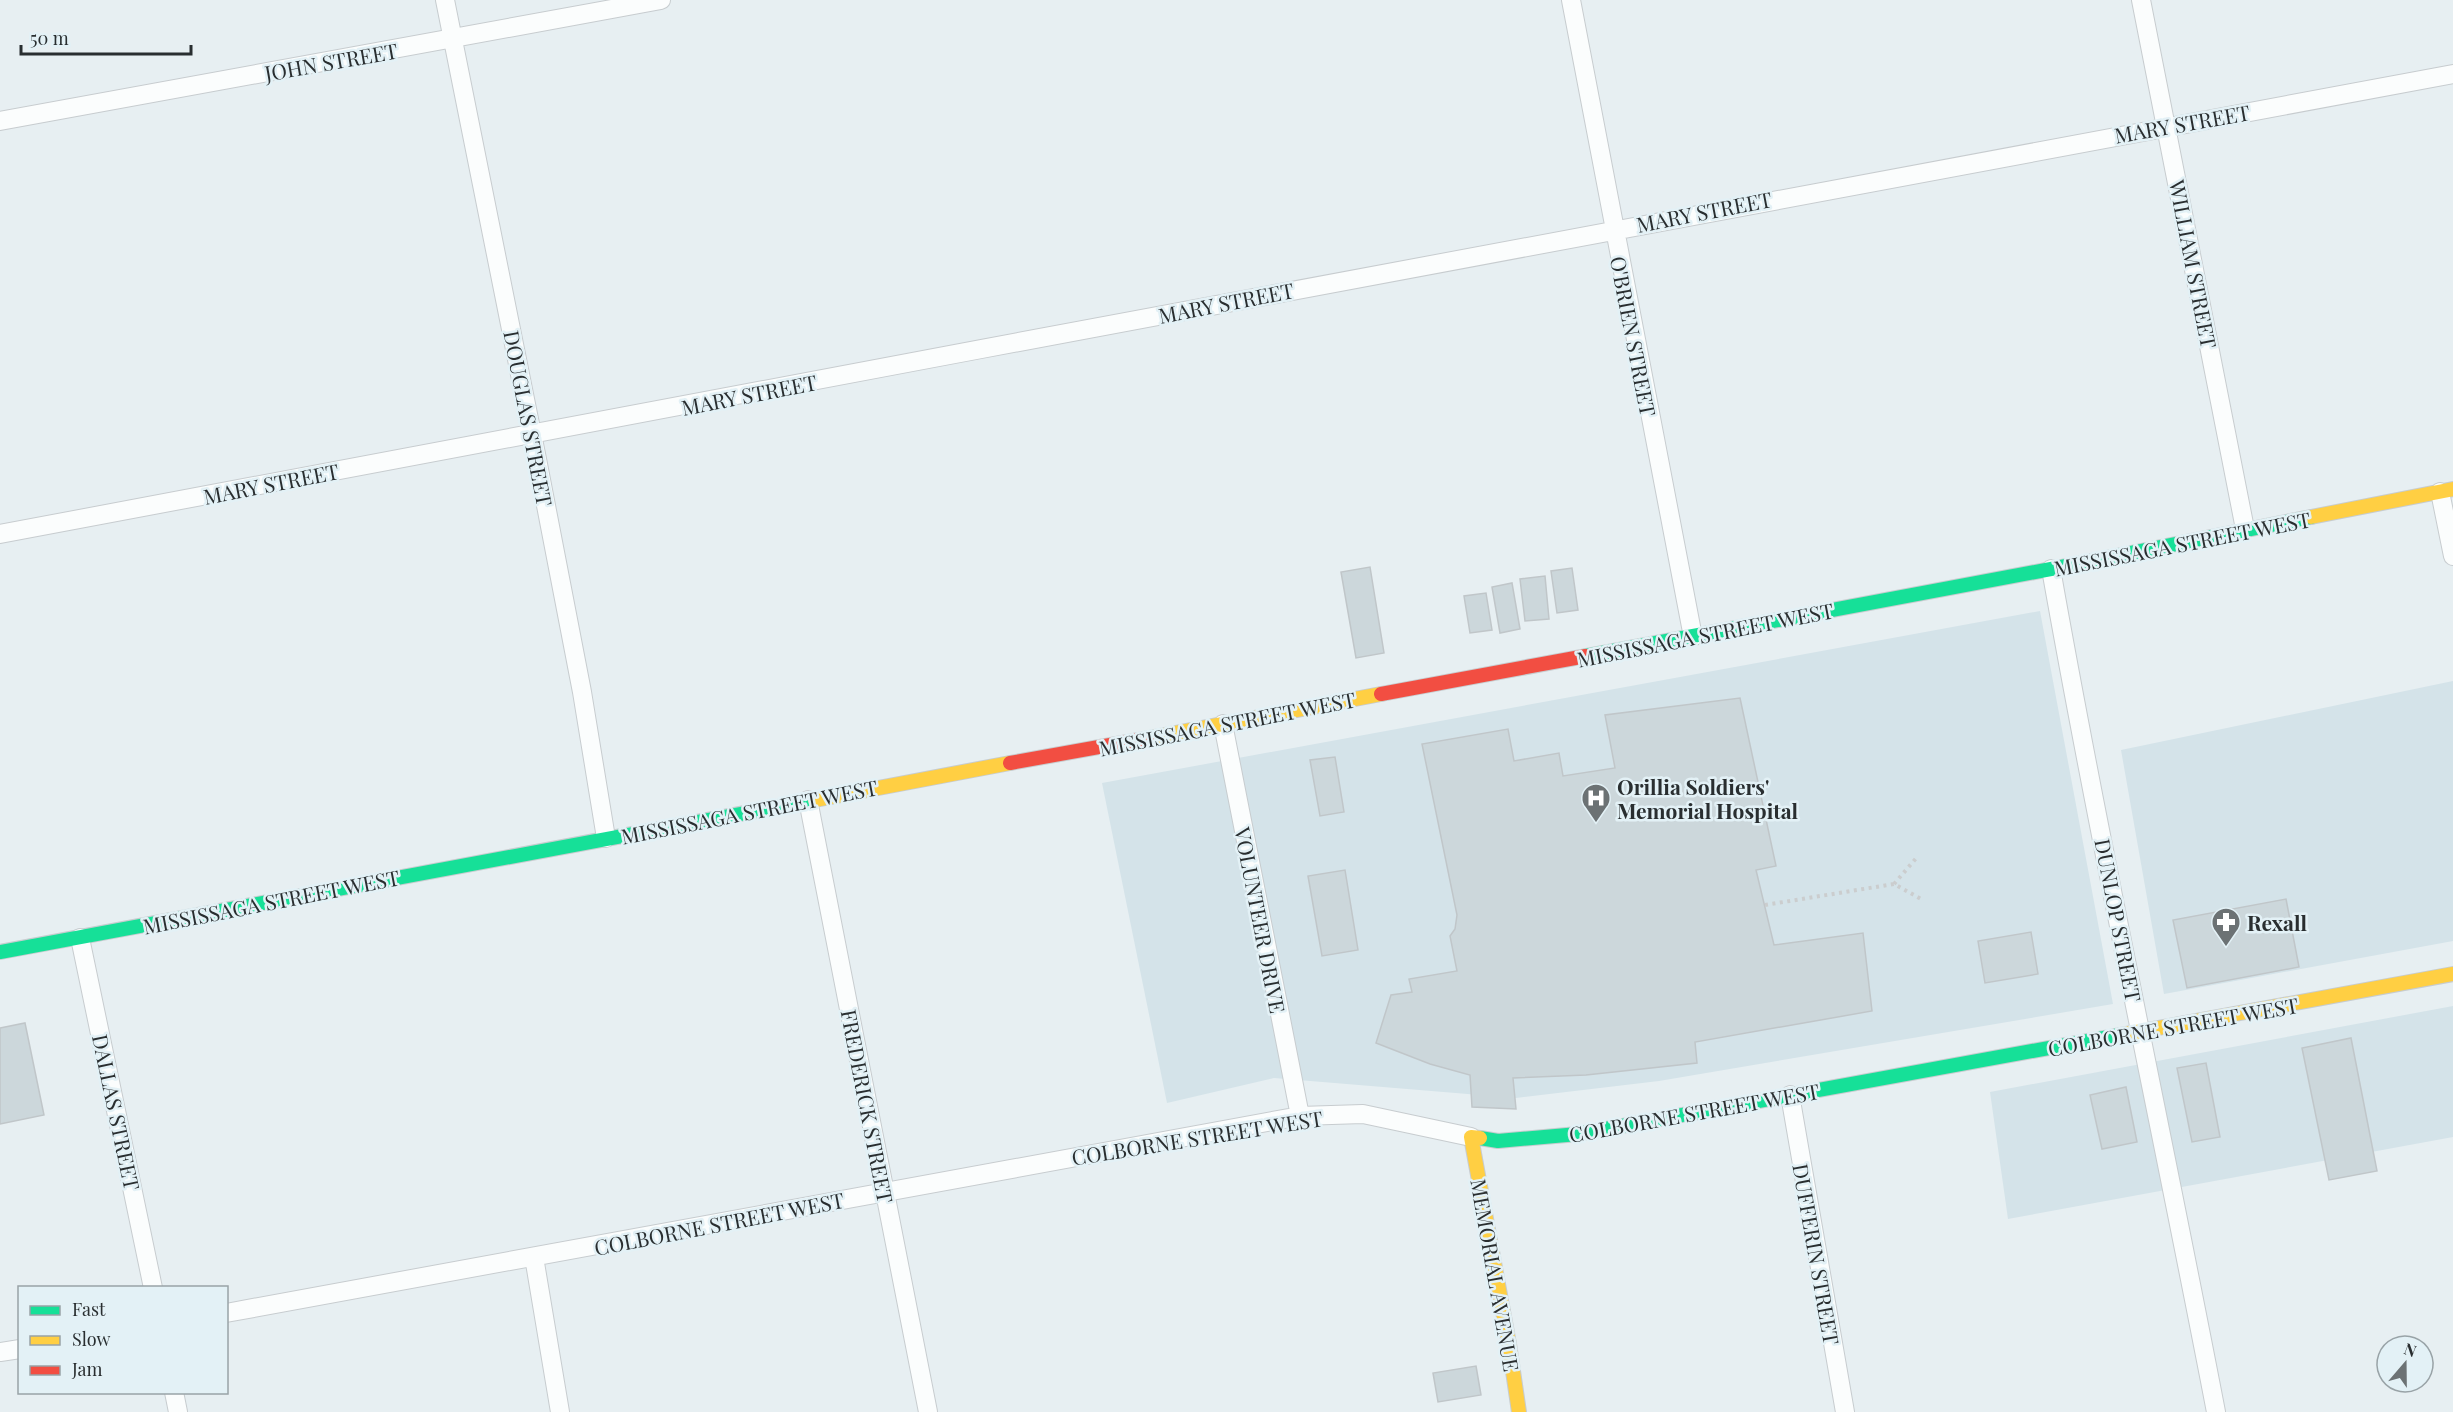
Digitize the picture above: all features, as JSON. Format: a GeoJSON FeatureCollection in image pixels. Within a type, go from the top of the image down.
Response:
{"type":"FeatureCollection","features":[{"type":"Feature","properties":{"kind":"street","name":"DOUGLAS STREET"},"geometry":{"type":"LineString","coordinates":[[445,0],[582,692],[606,838]]}},
{"type":"Feature","properties":{"kind":"street","name":"JOHN STREET"},"geometry":{"type":"LineString","coordinates":[[0,121],[661,0]]}},
{"type":"Feature","properties":{"kind":"street","name":"O'BRIEN STREET"},"geometry":{"type":"LineString","coordinates":[[1571,0],[1693,636]]}},
{"type":"Feature","properties":{"kind":"street","name":"WILLIAM STREET"},"geometry":{"type":"LineString","coordinates":[[2141,0],[2246,529]]}},
{"type":"Feature","properties":{"kind":"street","name":"MARY STREET"},"geometry":{"type":"LineString","coordinates":[[0,534],[532,435],[1613,228],[2453,74]]}},
{"type":"Feature","properties":{"kind":"street","name":"MISSISSAGA STREET WEST"},"geometry":{"type":"LineString","coordinates":[[0,952],[2051,569],[2447,490]]}},
{"type":"Feature","properties":{"kind":"street"},"geometry":{"type":"LineString","coordinates":[[2447,490],[2453,556]]}},
{"type":"Feature","properties":{"kind":"street","name":"DUNLOP STREET"},"geometry":{"type":"LineString","coordinates":[[2051,569],[2216,1412]]}},
{"type":"Feature","properties":{"kind":"street","name":"VOLUNTEER DRIVE"},"geometry":{"type":"LineString","coordinates":[[1223,724],[1300,1116]]}},
{"type":"Feature","properties":{"kind":"street","name":"FREDERICK STREET"},"geometry":{"type":"LineString","coordinates":[[808,800],[928,1412]]}},
{"type":"Feature","properties":{"kind":"street","name":"DALLAS STREET"},"geometry":{"type":"LineString","coordinates":[[80,938],[153,1286]]}},
{"type":"Feature","properties":{"kind":"street","name":"COLBORNE STREET WEST"},"geometry":{"type":"LineString","coordinates":[[228,1313],[1300,1116],[1363,1114],[1498,1141],[1578,1134],[2453,974]]}},
{"type":"Feature","properties":{"kind":"street","name":"DUFFERIN STREET"},"geometry":{"type":"LineString","coordinates":[[1790,1095],[1845,1412]]}},
{"type":"Feature","properties":{"kind":"street","name":"MEMORIAL AVENUE"},"geometry":{"type":"LineString","coordinates":[[1471,1137],[1509,1344],[1519,1412]]}},
{"type":"Feature","properties":{"kind":"street"},"geometry":{"type":"LineString","coordinates":[[534,1257],[560,1412]]}},
{"type":"Feature","properties":{"kind":"street"},"geometry":{"type":"LineString","coordinates":[[0,1352],[18,1349]]}},
{"type":"Feature","properties":{"kind":"street"},"geometry":{"type":"LineString","coordinates":[[174,1394],[178,1412]]}},
{"type":"Feature","properties":{"kind":"path"},"geometry":{"type":"LineString","coordinates":[[1894,884],[1918,856]]}},
{"type":"Feature","properties":{"kind":"path"},"geometry":{"type":"LineString","coordinates":[[1765,905],[1894,884],[1923,900]]}},
{"type":"Feature","properties":{"kind":"shaded area","name":"Orillia Soldiers' Memorial Hospital"},"geometry":{"type":"Polygon","coordinates":[[[2040,611],[2113,1004],[1659,1081],[1516,1098],[1274,1078],[1167,1103],[1102,783],[2040,611]]]}},
{"type":"Feature","properties":{"kind":"shaded area"},"geometry":{"type":"Polygon","coordinates":[[[2453,681],[2453,941],[2164,994],[2121,750],[2453,681]]]}},
{"type":"Feature","properties":{"kind":"shaded area"},"geometry":{"type":"Polygon","coordinates":[[[2453,1006],[2453,1137],[2008,1219],[1990,1092],[2453,1006]]]}},
{"type":"Feature","properties":{"kind":"building"},"geometry":{"type":"Polygon","coordinates":[[[1370,567],[1384,653],[1356,658],[1341,572],[1370,567]]]}},
{"type":"Feature","properties":{"kind":"building"},"geometry":{"type":"Polygon","coordinates":[[[1572,568],[1578,610],[1557,613],[1551,571],[1572,568]]]}},
{"type":"Feature","properties":{"kind":"building"},"geometry":{"type":"Polygon","coordinates":[[[1545,576],[1549,619],[1525,621],[1520,579],[1545,576]]]}},
{"type":"Feature","properties":{"kind":"building"},"geometry":{"type":"Polygon","coordinates":[[[1512,583],[1520,629],[1500,633],[1492,587],[1512,583]]]}},
{"type":"Feature","properties":{"kind":"building"},"geometry":{"type":"Polygon","coordinates":[[[1486,593],[1492,630],[1470,633],[1464,596],[1486,593]]]}},
{"type":"Feature","properties":{"kind":"building"},"geometry":{"type":"Polygon","coordinates":[[[1740,698],[1776,866],[1756,870],[1774,945],[1863,933],[1872,1011],[1695,1042],[1697,1063],[1586,1075],[1513,1078],[1516,1109],[1472,1107],[1470,1075],[1430,1064],[1376,1043],[1391,995],[1412,992],[1409,979],[1457,971],[1450,936],[1455,929],[1457,915],[1422,744],[1508,729],[1514,761],[1559,753],[1563,776],[1615,768],[1605,715],[1740,698]]]}},
{"type":"Feature","properties":{"kind":"building"},"geometry":{"type":"Polygon","coordinates":[[[1335,757],[1344,812],[1320,816],[1310,760],[1335,757]]]}},
{"type":"Feature","properties":{"kind":"building"},"geometry":{"type":"Polygon","coordinates":[[[1345,870],[1358,950],[1322,956],[1308,876],[1345,870]]]}},
{"type":"Feature","properties":{"kind":"building"},"geometry":{"type":"Polygon","coordinates":[[[2286,899],[2299,967],[2187,988],[2173,920],[2286,899]]]}},
{"type":"Feature","properties":{"kind":"building"},"geometry":{"type":"Polygon","coordinates":[[[2031,932],[2038,974],[1985,983],[1978,941],[2031,932]]]}},
{"type":"Feature","properties":{"kind":"building"},"geometry":{"type":"Polygon","coordinates":[[[25,1023],[44,1115],[0,1124],[0,1028],[25,1023]]]}},
{"type":"Feature","properties":{"kind":"building"},"geometry":{"type":"Polygon","coordinates":[[[2351,1038],[2377,1171],[2329,1180],[2302,1048],[2351,1038]]]}},
{"type":"Feature","properties":{"kind":"building"},"geometry":{"type":"Polygon","coordinates":[[[2206,1063],[2220,1137],[2192,1142],[2177,1068],[2206,1063]]]}},
{"type":"Feature","properties":{"kind":"building"},"geometry":{"type":"Polygon","coordinates":[[[2126,1087],[2137,1142],[2102,1149],[2090,1095],[2126,1087]]]}},
{"type":"Feature","properties":{"kind":"building"},"geometry":{"type":"Polygon","coordinates":[[[1476,1366],[1481,1395],[1438,1402],[1433,1373],[1476,1366]]]}},
{"type":"Feature","properties":{"kind":"traffic: fast"},"geometry":{"type":"LineString","coordinates":[[1586,656],[2051,569],[2311,517]]}},
{"type":"Feature","properties":{"kind":"traffic: fast"},"geometry":{"type":"LineString","coordinates":[[0,952],[815,800]]}},
{"type":"Feature","properties":{"kind":"traffic: fast"},"geometry":{"type":"LineString","coordinates":[[1480,1138],[1498,1141],[1578,1134],[2120,1035]]}},
{"type":"Feature","properties":{"kind":"traffic: slow"},"geometry":{"type":"LineString","coordinates":[[2311,517],[2453,489]]}},
{"type":"Feature","properties":{"kind":"traffic: slow"},"geometry":{"type":"LineString","coordinates":[[1149,738],[1381,694]]}},
{"type":"Feature","properties":{"kind":"traffic: slow"},"geometry":{"type":"LineString","coordinates":[[815,800],[1010,763]]}},
{"type":"Feature","properties":{"kind":"traffic: slow"},"geometry":{"type":"LineString","coordinates":[[2120,1035],[2453,974]]}},
{"type":"Feature","properties":{"kind":"traffic: slow"},"geometry":{"type":"LineString","coordinates":[[1480,1138],[1471,1137],[1509,1344],[1519,1412]]}},
{"type":"Feature","properties":{"kind":"traffic: jam"},"geometry":{"type":"LineString","coordinates":[[1381,694],[1586,656]]}},
{"type":"Feature","properties":{"kind":"traffic: jam"},"geometry":{"type":"LineString","coordinates":[[1010,763],[1149,738]]}},
{"type":"Feature","properties":{"kind":"place","name":"Orillia Soldiers' Memorial Hospital"},"geometry":{"type":"Point","coordinates":[1596,824]}},
{"type":"Feature","properties":{"kind":"place","name":"Rexall"},"geometry":{"type":"Point","coordinates":[2226,948]}}]}
